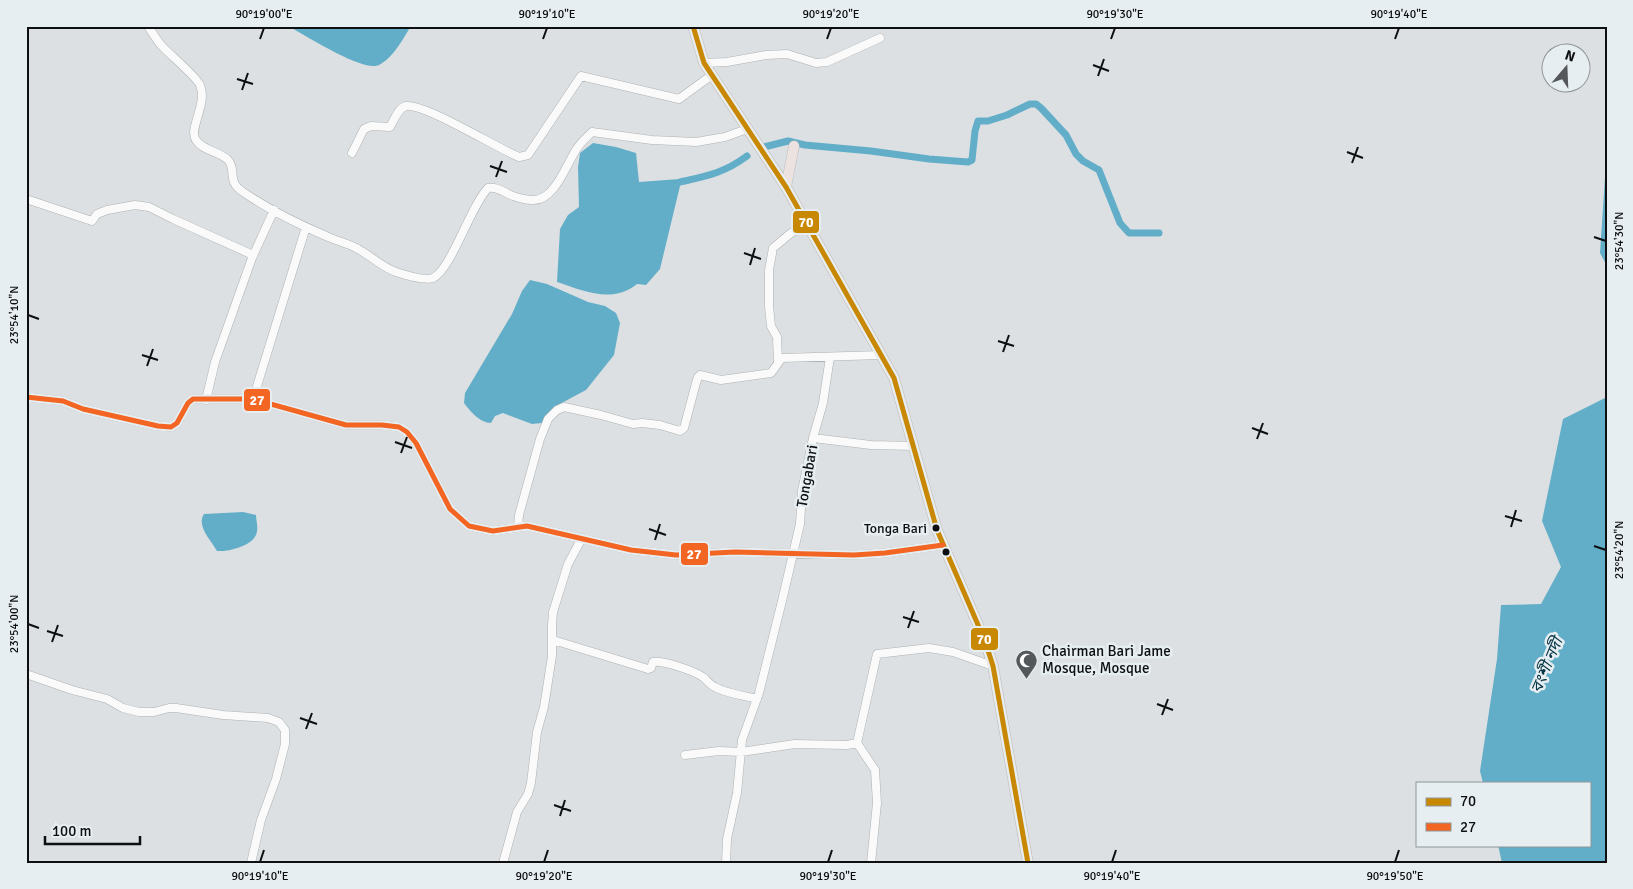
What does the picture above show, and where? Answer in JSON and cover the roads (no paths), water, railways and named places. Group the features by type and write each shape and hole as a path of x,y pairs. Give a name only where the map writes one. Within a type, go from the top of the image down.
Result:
{"highway":[{"path":"693,26 704,63 786,187 894,378 937,530 985,641 993,666 1028,863"},
{"path":"786,187 794,146"}],"street":[{"path":"148,26 160,44 200,84 202,102 200,114 193,130 194,138 200,144 229,161 232,166 231,177 235,186 242,192 306,227 357,248 397,273 430,279 436,276 444,267 476,205 488,188 498,189 514,197 534,200 544,199 549,195 577,149 592,132 652,140 696,142 725,137 747,128"},
{"path":"704,63 787,54 816,63 827,62 880,38"},
{"path":"352,153 364,129 371,126 390,126 404,106 414,106 430,112 519,157 528,155 581,76 679,100 712,75"},
{"path":"26,199 92,221 97,214 107,210 135,205 149,207 253,256"},
{"path":"206,400 215,362 253,256 274,210"},
{"path":"778,363 777,337 772,326 770,306 769,270 773,248 791,233 808,225"},
{"path":"253,399 306,227"},
{"path":"518,526 519,515 540,440 548,418 557,410 564,407 633,424 660,425 680,431 684,428 698,376 721,380 771,373 782,358 881,355"},
{"path":"813,438 823,403 830,356"},
{"path":"26,397 63,400 83,409 158,426 171,426 177,423 188,403 193,399 253,399 346,425 399,427 407,432 416,443 450,509 469,526 493,531 527,526 631,550 676,555 736,552 854,555 943,545"},
{"name":"Tongabari","path":"726,863 727,839 737,793 742,740 757,699 782,602 800,524 802,491 813,438 878,445 913,446"},
{"path":"503,863 517,812 528,794 531,783 536,732 544,708 549,678 553,640 552,624 562,582 568,564 582,538"},
{"path":"553,640 648,669 656,661 671,665 703,677 714,687 757,699"},
{"path":"871,863 877,803 874,770 857,743 878,654 929,648 953,652 993,666"},
{"path":"26,674 139,712 154,712 176,708 223,716 268,718 279,722 285,730 285,744 276,779 261,820 251,863"},
{"path":"685,755 719,751 741,752 795,744 847,745 857,743"}],"water":[{"path":"288,26 411,26 389,58 379,65 371,66 348,59"},
{"path":"593,143 636,153 639,182 680,179 680,186 660,269 646,285 637,284 627,290 608,295 588,292 557,282 560,229 568,215 579,207 578,167 580,153"},
{"path":"1607,147 1607,266 1600,253"},
{"path":"530,280 547,284 588,302 605,306 616,313 620,323 614,355 586,390 556,406 542,423 532,424 503,413 495,416 491,423 483,421 469,410 464,403 465,393"},
{"name":"বংশী নদী","path":"1607,397 1607,863 1502,863 1498,846 1590,846 1590,782 1483,782 1480,771 1497,659 1501,605 1541,604 1561,567 1542,521 1563,419"},
{"path":"243,512 256,515 257,529 255,536 241,547 217,551 203,528 202,519 204,514"}],"waterway":[{"path":"764,147 788,141 805,145 968,162 972,160 978,121 988,121 1007,115 1030,104 1036,104 1066,135 1076,154 1083,161 1099,170 1120,223 1129,233 1159,233"},
{"path":"680,182 723,170 747,156"}],"place":[{"name":"Tonga Bari","path":"936,528"},
{"name":"Chairman Bari Jame Mosque, Mosque","path":"1026,679"}]}
